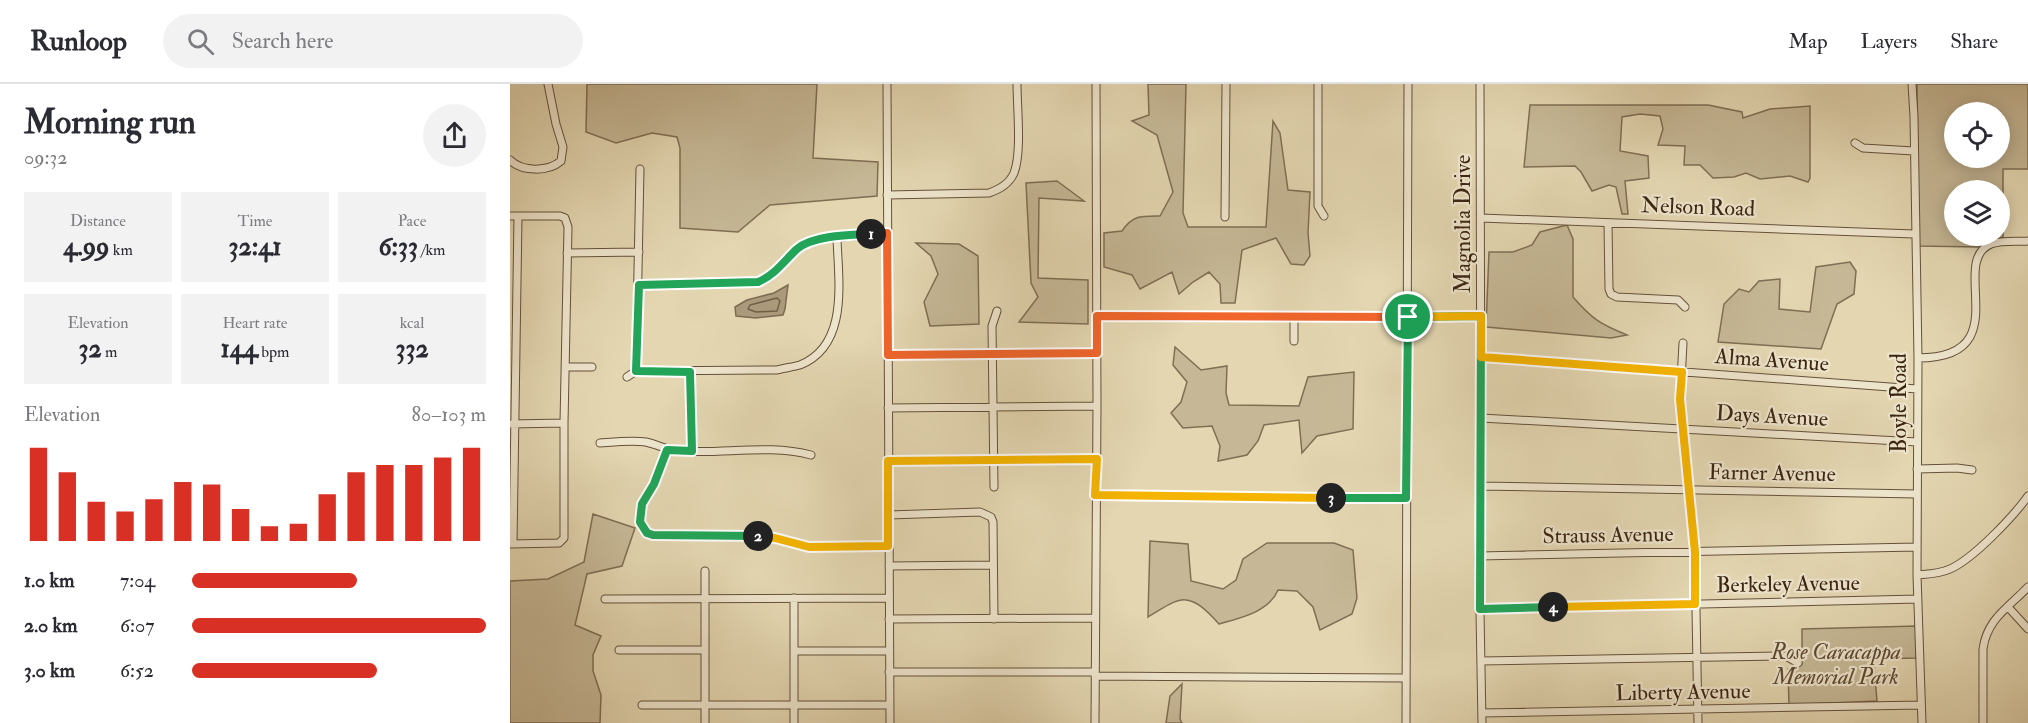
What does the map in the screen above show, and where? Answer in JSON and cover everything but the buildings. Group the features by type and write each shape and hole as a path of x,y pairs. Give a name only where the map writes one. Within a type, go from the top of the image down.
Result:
{"street":[{"path":"510,160 518,167 527,169 550,167 561,161 563,147 556,124 549,84"},
{"path":"887,84 890,723"},
{"path":"887,195 989,193 1008,183 1014,174 1017,161 1017,84"},
{"path":"1095,723 1096,84"},
{"path":"1225,217 1226,84"},
{"path":"1318,84 1318,206 1324,216"},
{"path":"1406,723 1408,84"},
{"name":"Magnolia Drive","path":"1480,84 1482,418 1479,556 1482,723"},
{"name":"Boyle Road","path":"1911,84 1918,358 1917,574 1922,723"},
{"path":"1856,143 1863,148 1914,151"},
{"path":"636,371 640,168"},
{"path":"510,216 554,215 565,218 568,227 564,538 559,543 511,544 518,216"},
{"name":"Nelson Road","path":"1481,218 1914,234"},
{"path":"1608,223 1611,294 1617,297 1678,300 1685,307"},
{"path":"639,285 758,282 768,278 799,247 819,239 887,233"},
{"path":"627,377 636,371 777,370 800,364 813,357 825,345 839,310 837,237"},
{"path":"1918,358 1946,356 1956,351 1970,337 1976,316 1975,268 1979,254 1984,248 2002,242 2028,241"},
{"path":"567,253 639,252"},
{"path":"994,487 992,326 997,311"},
{"path":"1097,316 1481,316"},
{"path":"1294,316 1294,341"},
{"path":"1683,343 1680,399 1695,552 1698,723"},
{"path":"888,355 1097,353"},
{"name":"Alma Avenue","path":"1481,357 1917,389"},
{"path":"565,367 592,367"},
{"path":"690,372 692,451"},
{"path":"888,408 1097,406"},
{"name":"Days Avenue","path":"1482,418 1917,442"},
{"path":"512,424 564,423"},
{"path":"600,443 645,442 667,450 761,450 800,452 811,455"},
{"path":"667,450 654,484 642,504 640,522 647,533 662,536 766,537 809,547 888,546"},
{"path":"888,461 1097,459"},
{"path":"1917,469 1972,470"},
{"name":"Farner Avenue","path":"1481,486 1917,494"},
{"path":"1095,495 1406,498"},
{"path":"1917,574 1936,573 1958,565 2010,518 2028,496"},
{"path":"888,515 980,512 991,516 993,522 994,619"},
{"name":"Strauss Avenue","path":"1479,556 1917,547"},
{"path":"889,566 993,565"},
{"path":"705,571 705,723"},
{"path":"1983,723 1984,638 1988,627 2028,587"},
{"path":"794,598 794,723"},
{"path":"605,599 889,598"},
{"name":"Berkeley Avenue","path":"1480,609 1918,599"},
{"path":"2008,607 2028,629"},
{"path":"889,620 1095,618"},
{"path":"619,650 704,650"},
{"path":"794,651 889,651"},
{"path":"1481,661 1786,656 1798,663"},
{"path":"890,672 1405,678"},
{"path":"642,705 705,706 794,703 889,705"},
{"name":"Liberty Avenue","path":"1482,713 1921,705"}],"green space":[{"path":"587,84 817,84 813,158 878,162 877,196 770,205 738,232 680,228 680,148 677,137 652,133 616,143 586,132"},
{"path":"1148,84 1186,84 1183,213 1188,227 1266,227 1273,121 1280,133 1288,190 1310,192 1308,233 1310,256 1304,265 1291,264 1276,238 1242,250 1235,303 1221,303 1220,284 1209,272 1179,294 1172,272 1140,289 1132,275 1104,267 1104,233 1122,231 1134,219 1160,216 1173,192 1157,135 1132,121 1149,115"},
{"path":"1917,84 2028,84 2028,169 2003,169 2003,180 1944,180 1944,246 1983,246 1981,247 1918,246"},
{"path":"1530,105 1708,105 1742,112 1743,118 1770,109 1810,106 1810,178 1808,182 1790,176 1760,179 1746,173 1734,177 1713,178 1700,165 1684,165 1685,146 1658,145 1663,129 1660,116 1640,114 1622,117 1620,151 1648,156 1649,178 1625,181 1628,214 1622,214 1616,187 1609,185 1592,191 1575,166 1524,167"},
{"path":"1057,181 1084,201 1039,198 1038,278 1088,280 1088,324 1019,322 1038,297 1031,283 1026,183"},
{"path":"1567,225 1573,239 1573,297 1597,320 1627,335 1611,338 1486,327 1489,252 1513,252 1532,245 1540,232"},
{"path":"916,243 959,244 978,256 979,324 930,326 924,302 938,274 931,256"},
{"path":"1850,262 1856,271 1854,294 1837,304 1821,349 1718,342 1724,304 1739,289 1749,292 1759,281 1780,279 1779,309 1810,312 1816,267"},
{"path":"1175,347 1201,370 1227,366 1226,393 1229,405 1299,406 1308,377 1354,372 1353,429 1317,436 1302,453 1299,420 1264,425 1258,441 1247,455 1218,461 1220,446 1212,426 1183,428 1171,413 1181,402 1187,382 1173,365"},
{"path":"593,514 635,528 622,566 587,574 575,625 601,636 593,655 593,671 601,695 600,723 510,723 510,581 548,579 584,562"},
{"path":"1150,541 1188,544 1191,581 1223,589 1236,580 1243,559 1267,543 1334,543 1353,550 1357,598 1352,614 1320,630 1313,607 1297,591 1278,590 1274,598 1261,609 1219,624 1193,601 1185,600 1170,604 1148,617"},
{"name":"Rose Caracappa Memorial Park","path":"1917,626 1916,658 1872,659 1877,701 1789,705 1788,669 1802,664 1802,629"},
{"path":"1182,684 1180,719 1182,723 1166,723 1170,696"}],"water":[{"path":"788,285 783,315 756,318 736,316 735,307 747,300 774,293"}],"route":[{"path":"1408,317 1097,316 1097,353 888,355 887,233 819,239 799,247 768,278 758,282 639,285 636,371 690,372 692,451 667,450 654,484 642,504 640,522 647,533 662,536 766,537 809,547 888,546 888,461 1097,459 1095,495 1406,498 1408,317 1481,316 1480,609 1695,604 1695,552 1680,399 1682,372 1481,357 1481,316 1408,317"}]}
